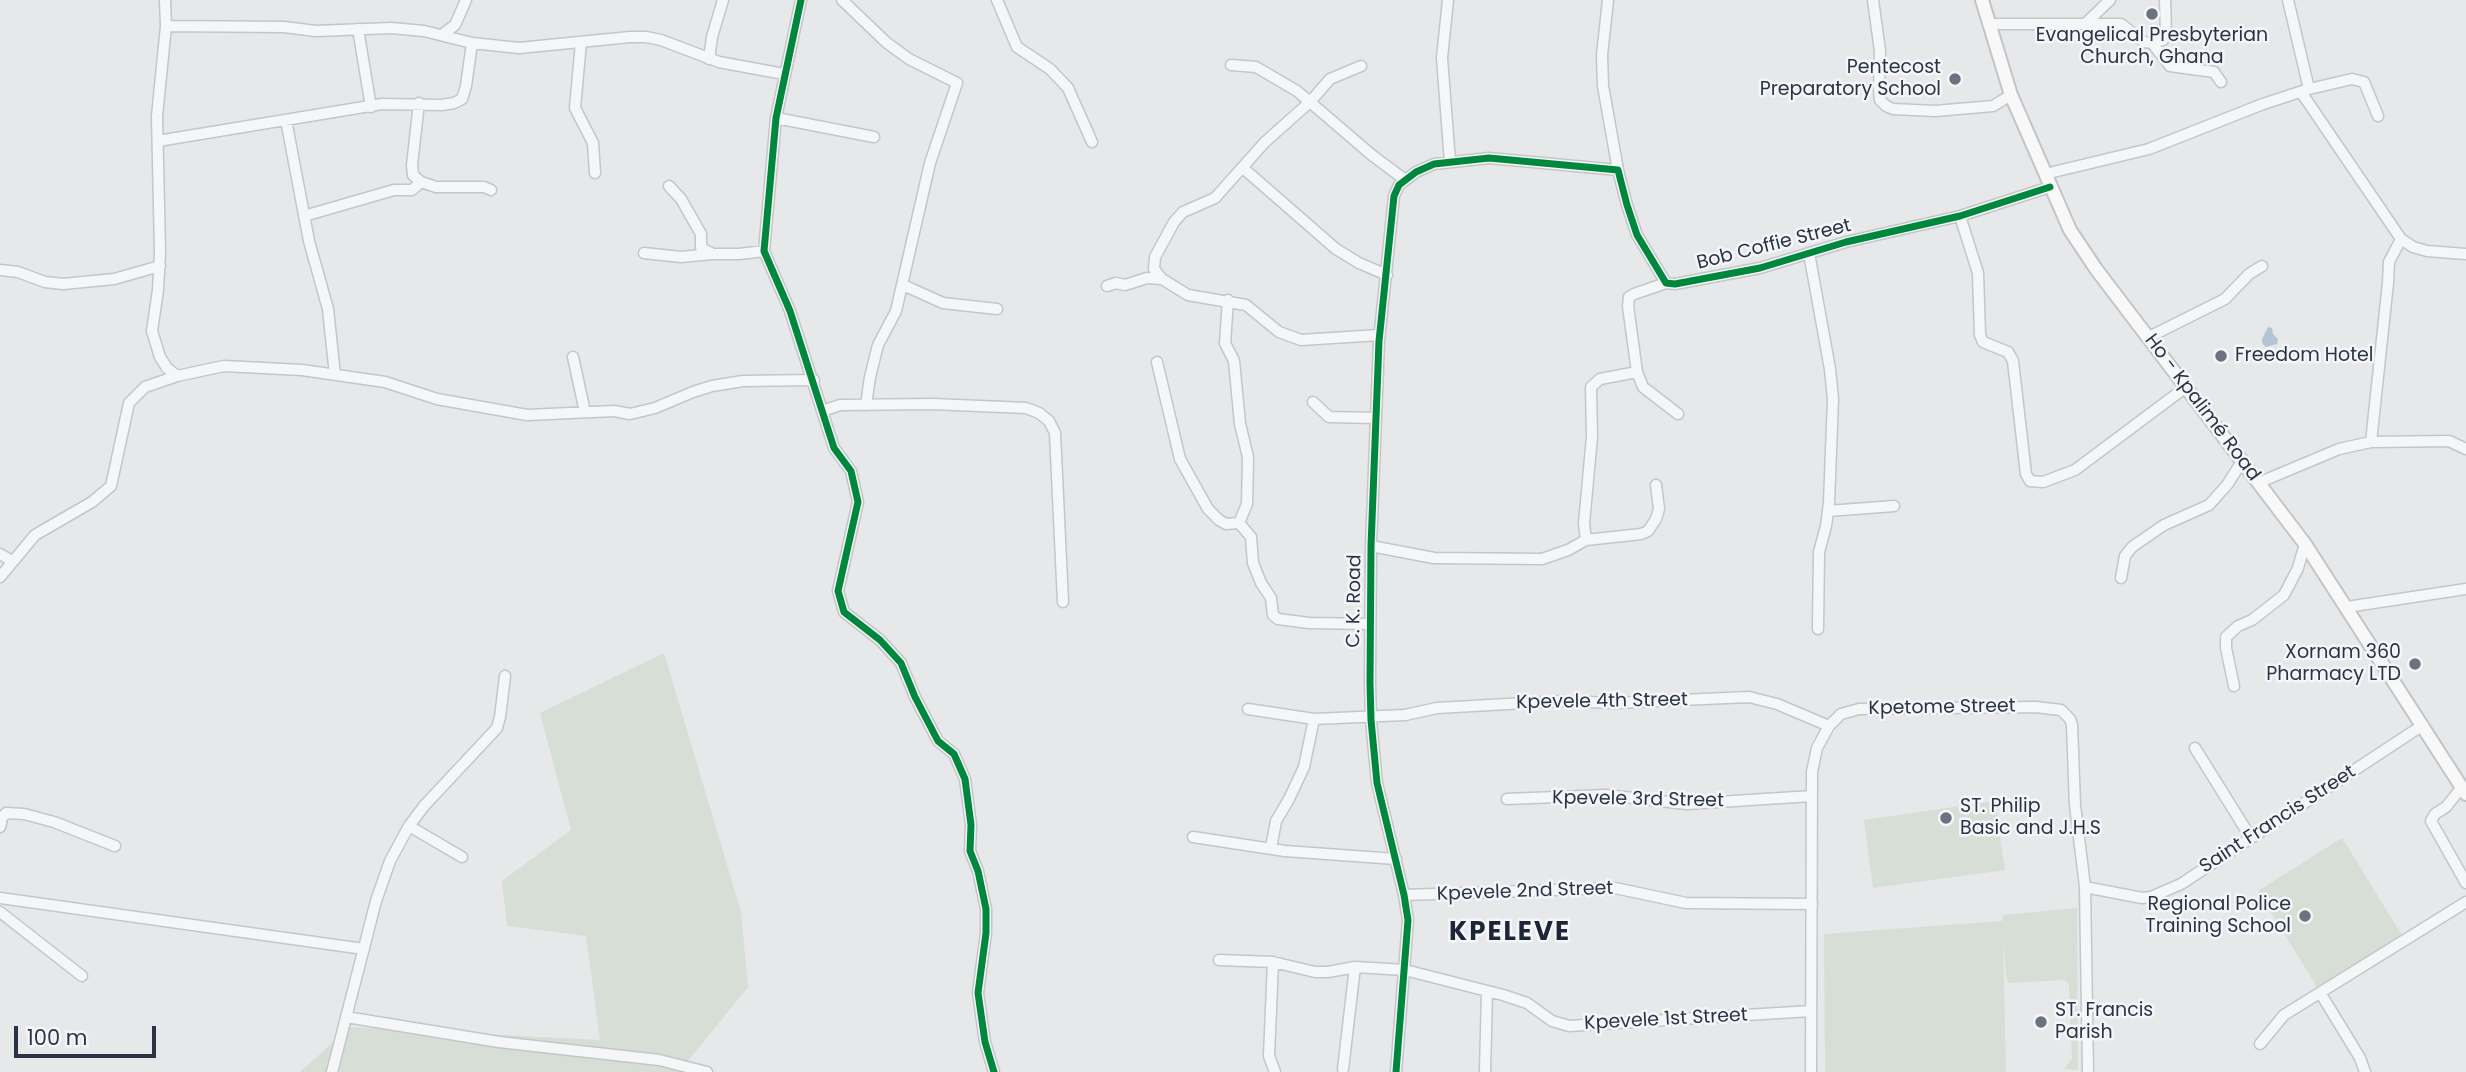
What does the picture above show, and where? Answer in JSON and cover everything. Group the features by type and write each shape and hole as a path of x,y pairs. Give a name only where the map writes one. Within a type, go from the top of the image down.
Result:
{"main road":[{"name":"Ho - Kpalimé Road","path":"1982,0 2011,95 2070,230 2096,269 2241,463 2305,544 2464,791"}],"street":[{"path":"165,0 166,26 157,116 160,266 152,336 160,358 177,376"},
{"path":"443,34 455,25 466,0"},
{"path":"709,59 712,37 723,0"},
{"path":"801,0 776,118 764,251 790,311 834,448 851,471 858,502 838,591 844,612 880,640 901,663 934,734 938,741 954,754 965,779 971,825 970,851 978,871 986,909 986,933 978,993 985,1042 994,1072"},
{"path":"842,0 898,51 957,83 930,163 896,310 881,336 866,405"},
{"path":"997,0 1017,47 1051,69 1068,88 1092,142"},
{"path":"1448,0 1442,58 1450,162"},
{"path":"1608,0 1602,55 1602,86 1618,170 1637,235 1666,283"},
{"path":"1873,0 1880,51 1879,90 1881,100 1886,106 1893,109 1935,111 1993,106 2011,95"},
{"path":"2085,24 2110,0"},
{"path":"1989,24 2121,24 2144,41 2152,43 2163,40 2166,34 2165,0"},
{"path":"2288,0 2305,90 2401,239 2413,247 2427,251 2466,254"},
{"path":"166,26 284,27 316,31 391,28 443,34 472,43 519,48 646,37 661,40 709,59 784,74"},
{"path":"358,29 371,107"},
{"path":"581,42 575,108 593,143 595,173"},
{"path":"158,141 382,104 442,105 462,99 472,43"},
{"path":"2152,43 2170,66 2214,72 2221,82"},
{"path":"1231,65 1256,67 1297,90 1373,156 1404,179 1425,167 1489,158 1618,170"},
{"path":"1361,66 1334,76 1310,102 1265,142 1215,198 1183,212 1174,222 1155,257 1154,269 1162,279 1188,295 1246,305 1279,332 1301,340 1379,335"},
{"path":"2045,174 2149,149 2263,104 2305,90 2352,79 2360,79 2366,85 2378,116"},
{"path":"419,103 413,175 421,182 436,187 484,187 491,191"},
{"path":"776,118 874,137"},
{"path":"285,120 304,216 328,309 335,375"},
{"path":"1243,168 1336,249 1387,275"},
{"name":"C. K. Road","path":"1396,1072 1408,920 1405,895 1377,783 1370,715 1370,624 1379,335 1394,196 1404,179"},
{"path":"304,216 394,190 412,190 421,182"},
{"path":"669,186 681,199 701,234 701,248 713,254"},
{"name":"Bob Coffie Street","path":"1637,372 1628,300 1634,293 1666,283 1675,284 1760,268 1809,253 1960,216 2050,187"},
{"path":"1960,216 1978,273 1980,335 1983,342 2003,348 2013,361 2026,474 2030,481 2043,482 2075,470 2186,387"},
{"path":"2371,442 2389,262 2401,239"},
{"path":"644,253 681,257 764,251"},
{"path":"1809,253 1833,399 1828,511 1819,552 1818,628"},
{"path":"0,270 63,284 114,279 160,266"},
{"path":"2149,337 2225,299 2249,274 2262,266"},
{"path":"1107,286 1116,283 1125,285 1147,278 1162,279"},
{"path":"902,285 943,303 997,309"},
{"path":"1228,300 1225,343 1234,360 1240,424 1248,457 1247,504 1239,523"},
{"path":"573,357 585,411"},
{"path":"1157,362 1180,459 1208,509 1226,524 1239,523"},
{"path":"0,577 35,535 92,502 111,486 129,403 145,387 177,376 224,366 302,370 385,382 437,399 527,415 585,411 630,414 719,385 743,381 814,380"},
{"path":"1586,540 1584,523 1592,437 1591,387 1600,379 1637,372 1645,390 1678,414"},
{"path":"1313,402 1329,417 1376,418"},
{"path":"822,411 840,405 933,404 1026,408 1039,413 1049,421 1055,433 1063,602"},
{"path":"2258,483 2339,449 2371,442 2449,441 2466,449"},
{"path":"2121,578 2125,556 2132,547 2164,525 2209,505 2228,485 2241,463"},
{"path":"1371,546 1434,558 1542,559 1586,540 1642,534 1648,531 1656,520 1659,509 1656,485"},
{"path":"1828,511 1894,506"},
{"path":"1239,523 1251,537 1253,564 1257,577 1271,598 1274,617 1309,623 1370,624"},
{"path":"2234,686 2226,637 2284,594 2298,568 2305,544"},
{"path":"0,554 12,561"},
{"path":"2347,607 2466,589"},
{"path":"332,1072 384,876 408,826 496,728 505,676"},
{"name":"Kpevele 4th Street","path":"1248,709 1314,719 1405,715 1437,708 1560,701 1614,703 1749,697 1777,704 1829,726"},
{"name":"Kpetome Street","path":"1829,726 1841,714 1859,709 2036,707 2061,710 2072,725 2075,805 2085,887"},
{"path":"1271,849 1276,821 1304,767 1314,719"},
{"name":"Saint Francis Street","path":"2085,887 2142,898 2181,884 2423,725"},
{"path":"1811,1072 1812,772 1817,748 1829,726"},
{"path":"2195,748 2251,838"},
{"path":"2464,791 2435,814 2431,821 2466,883"},
{"name":"Kpevele 3rd Street","path":"1507,799 1606,795 1687,804 1812,796"},
{"path":"0,827 6,813 24,814 54,822 115,846"},
{"path":"408,826 462,857"},
{"path":"1192,837 1271,849 1396,859"},
{"path":"2085,887 2088,1072"},
{"name":"Kpevele 2nd Street","path":"1405,895 1615,888 1686,903 1812,904"},
{"path":"0,898 364,949"},
{"path":"2260,1044 2284,1016 2466,902"},
{"path":"0,912 82,976"},
{"name":"Kpevele 1st Street","path":"1219,960 1273,962 1314,972 1356,967 1405,971 1527,1003 1552,1021 1569,1026 1811,1012"},
{"path":"1273,962 1269,1056 1275,1072"},
{"path":"1343,1069 1356,967"},
{"path":"1485,1072 1487,991"},
{"path":"2321,994 2360,1058 2365,1072"},
{"path":"346,1017 499,1042 659,1060 708,1072"}],"shaded area":[{"path":"664,653 741,912 748,987 679,1072 300,1072 350,1027 600,1040 586,936 507,926 502,881 571,830 540,713"},
{"path":"1995,801 2005,870 1873,888 1864,820"},
{"path":"2342,838 2402,935 2317,987 2258,891"},
{"path":"2077,908 2078,1070 2064,1069 2072,1059 2069,984 2064,980 2009,983 2006,977 2003,936 2006,1072 1825,1072 1824,934 2002,921 2003,915"}],"water":[{"path":"2268,327 2272,328 2278,339 2277,344 2266,347 2262,339"}],"cycle path":[{"path":"801,0 776,118 764,251 790,311 834,448 851,471 858,502 838,591 844,612 880,640 901,663 938,741 954,754 965,779 971,825 970,851 978,871 986,909 986,933 978,993 985,1042 994,1072"},
{"path":"1396,1072 1408,920 1377,783 1370,683 1371,546 1379,341 1394,196 1399,185 1416,172 1434,164 1489,158 1618,170 1637,235 1666,283 1675,284 1760,268 1846,242 1960,216 2050,187"}],"place":[{"name":"Evangelical Presbyterian Church, Ghana","path":"2152,14"},
{"name":"Pentecost Preparatory School","path":"1955,79"},
{"name":"Freedom Hotel","path":"2221,356"},
{"name":"Xornam 360 Pharmacy LTD","path":"2415,664"},
{"name":"ST. Philip Basic and J.H.S","path":"1946,818"},
{"name":"Regional Police Training School","path":"2305,916"},
{"name":"ST. Francis Parish","path":"2041,1022"}],"district":[{"name":"KPELEVE","path":"1510,933"}]}
